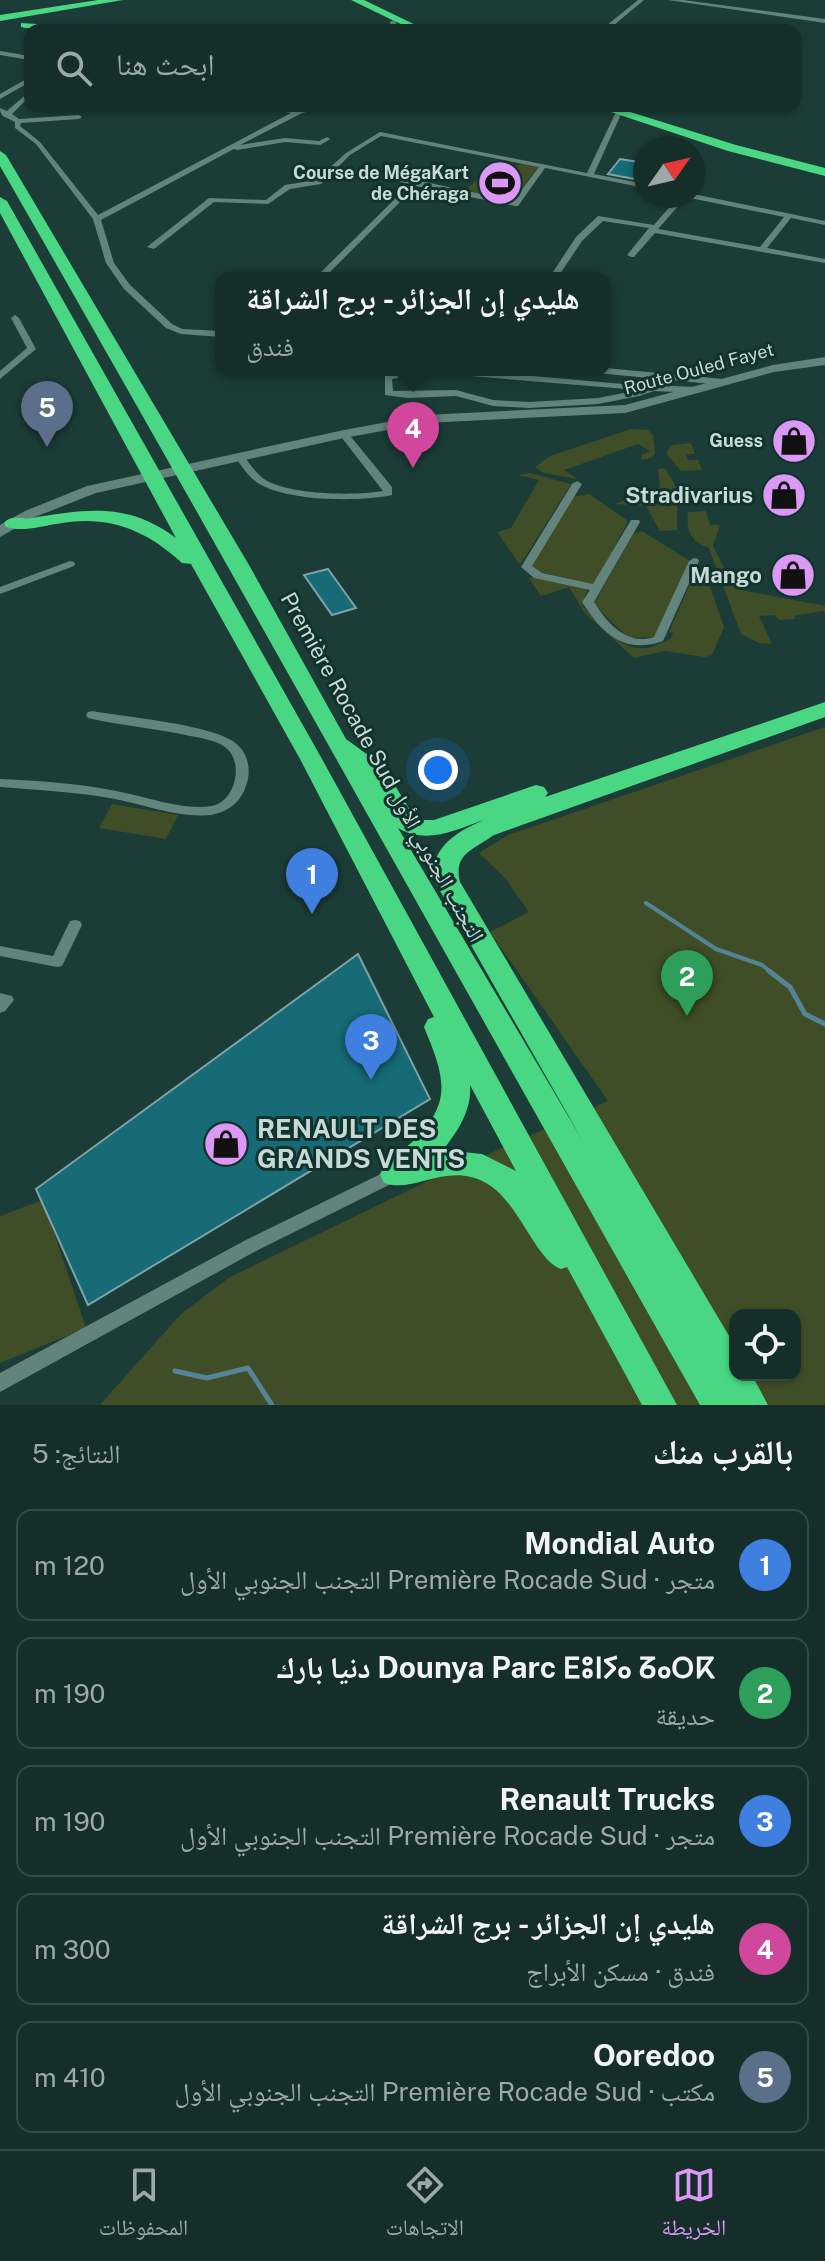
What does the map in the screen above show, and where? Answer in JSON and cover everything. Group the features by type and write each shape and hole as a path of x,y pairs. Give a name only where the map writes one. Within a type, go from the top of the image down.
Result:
{"highway":[{"path":"34,1 83,0"},
{"path":"2,17 101,0"},
{"path":"2,17 118,0"},
{"path":"345,0 407,24"},
{"path":"358,3 387,24"},
{"path":"2,17 39,24"},
{"path":"624,112 754,155 825,171"},
{"name":"Première Rocade Sud التجنب الجنوبي الأول","path":"0,155 239,565 336,742 719,1405"},
{"path":"0,201 209,580 251,649 660,1405"},
{"path":"6,527 92,515 136,521 162,534 209,580"},
{"path":"751,1405 448,882 444,867 448,855 456,847 485,829 643,764 825,696"},
{"path":"336,742 375,771 404,821 424,830 825,709"},
{"path":"338,810 449,1052 458,1084 450,1120 441,1133 430,1147 395,1174"},
{"path":"395,1174 422,1165 445,1162 475,1165 503,1175 534,1211 648,1405"}],"main road":[{"name":"Route Ouled Fayet","path":"6,527 68,498 119,482 344,434 425,419 619,410 654,404 781,364 825,361"}],"street":[{"path":"611,24 641,0"},
{"path":"671,0 825,21"},
{"path":"0,54 24,57"},
{"path":"0,98 24,83"},
{"path":"0,98 23,100"},
{"path":"23,100 3,113 18,121 79,117"},
{"path":"97,219 296,112"},
{"path":"232,148 308,112"},
{"path":"590,174 614,112"},
{"path":"18,121 17,127 38,143 97,219 110,263 151,312 181,331 215,334"},
{"path":"151,247 212,200 264,203 288,187 318,182 348,154 375,135 387,134 633,183"},
{"path":"232,148 285,140 320,143 327,139"},
{"path":"346,169 515,204 543,166"},
{"path":"325,272 416,182"},
{"path":"705,198 825,223"},
{"path":"631,255 672,208"},
{"path":"764,247 789,216"},
{"path":"557,272 579,239 601,218 825,258"},
{"path":"0,376 32,349 15,318"},
{"path":"611,371 723,382"},
{"path":"393,376 388,377 388,393 408,397 457,393 502,403 568,403 635,396 654,388"},
{"path":"507,376 701,390"},
{"path":"240,457 262,482 277,488 368,496 388,493 344,434"},
{"path":"577,484 526,567 538,576 596,588"},
{"path":"635,522 589,599 590,606 627,642 637,646 650,644 663,635 694,561"},
{"path":"0,591 70,564"},
{"path":"0,783 101,792 202,810 220,808 233,799 244,765 242,757 230,744 210,737 92,715"},
{"path":"0,951 57,962 75,925"},
{"path":"0,999 7,1000 0,1007"},
{"path":"0,1383 250,1246 395,1174"}],"green space":[{"name":"Course de MégaKart de Chéraga","path":"522,163 539,166 512,201 464,191 484,174 505,173"},
{"path":"631,429 648,430 653,435 655,453 651,458 642,460 641,455 650,451 638,444 564,470 577,479 544,473 535,467 550,456"},
{"path":"691,443 695,454 686,454 688,460 698,460 702,470 681,471 666,453 672,445"},
{"path":"665,468 677,489 677,530 660,531 646,506 615,504 660,487 658,469"},
{"path":"530,473 571,484 520,565 497,532 511,528 539,480 518,475"},
{"path":"589,494 628,521 595,585 535,571 531,564 574,497"},
{"path":"706,511 710,525 720,525 713,546 733,585 741,590 825,606 825,614 823,611 779,620 775,615 759,616 772,644 759,643 741,634 709,548 693,539 689,530 688,512"},
{"path":"642,531 690,561 655,637 628,638 594,604 634,533"},
{"path":"698,566 704,569 724,627 712,655 705,657 664,651 634,658 584,612 569,587 541,596 528,577 587,589 582,606 603,628 627,645 646,648 671,639 673,633 669,632"},
{"path":"825,727 825,1405 100,1405 181,1314 230,1277 428,1181 608,1101 490,932 529,912 505,878 479,853 508,835"},
{"path":"112,804 178,815 166,839 99,828"},
{"path":"43,1200 86,1328 0,1363 0,1216"}],"building":[{"path":"620,159 633,161 633,179 608,174"},
{"path":"328,569 356,608 332,615 304,575"},
{"name":"RENAULT DES GRANDS VENTS","path":"358,954 430,1099 88,1305 36,1189"}],"waterway":[{"path":"646,903 716,949 762,965 772,973"},
{"path":"769,971 790,987 805,1014 825,1024"},
{"path":"175,1371 207,1378 248,1368 272,1405"}],"place":[{"name":"Course de MégaKart de Chéraga","path":"500,183"},
{"name":"Guess","path":"794,441"},
{"name":"Ooredoo","path":"47,447"},
{"name":"هليدي إن الجزائر - برج الشراقة","path":"413,468"},
{"name":"Stradivarius","path":"784,495"},
{"name":"Mango","path":"793,575"},
{"name":"Mondial Auto","path":"312,914"},
{"name":"Dounya Parc ⴹⵓⵏⵢⴰ ⵒⴰⵔⴽ دنيا بارك","path":"687,1016"},
{"name":"Renault Trucks","path":"371,1080"},
{"name":"RENAULT DES GRANDS VENTS","path":"226,1144"}]}
